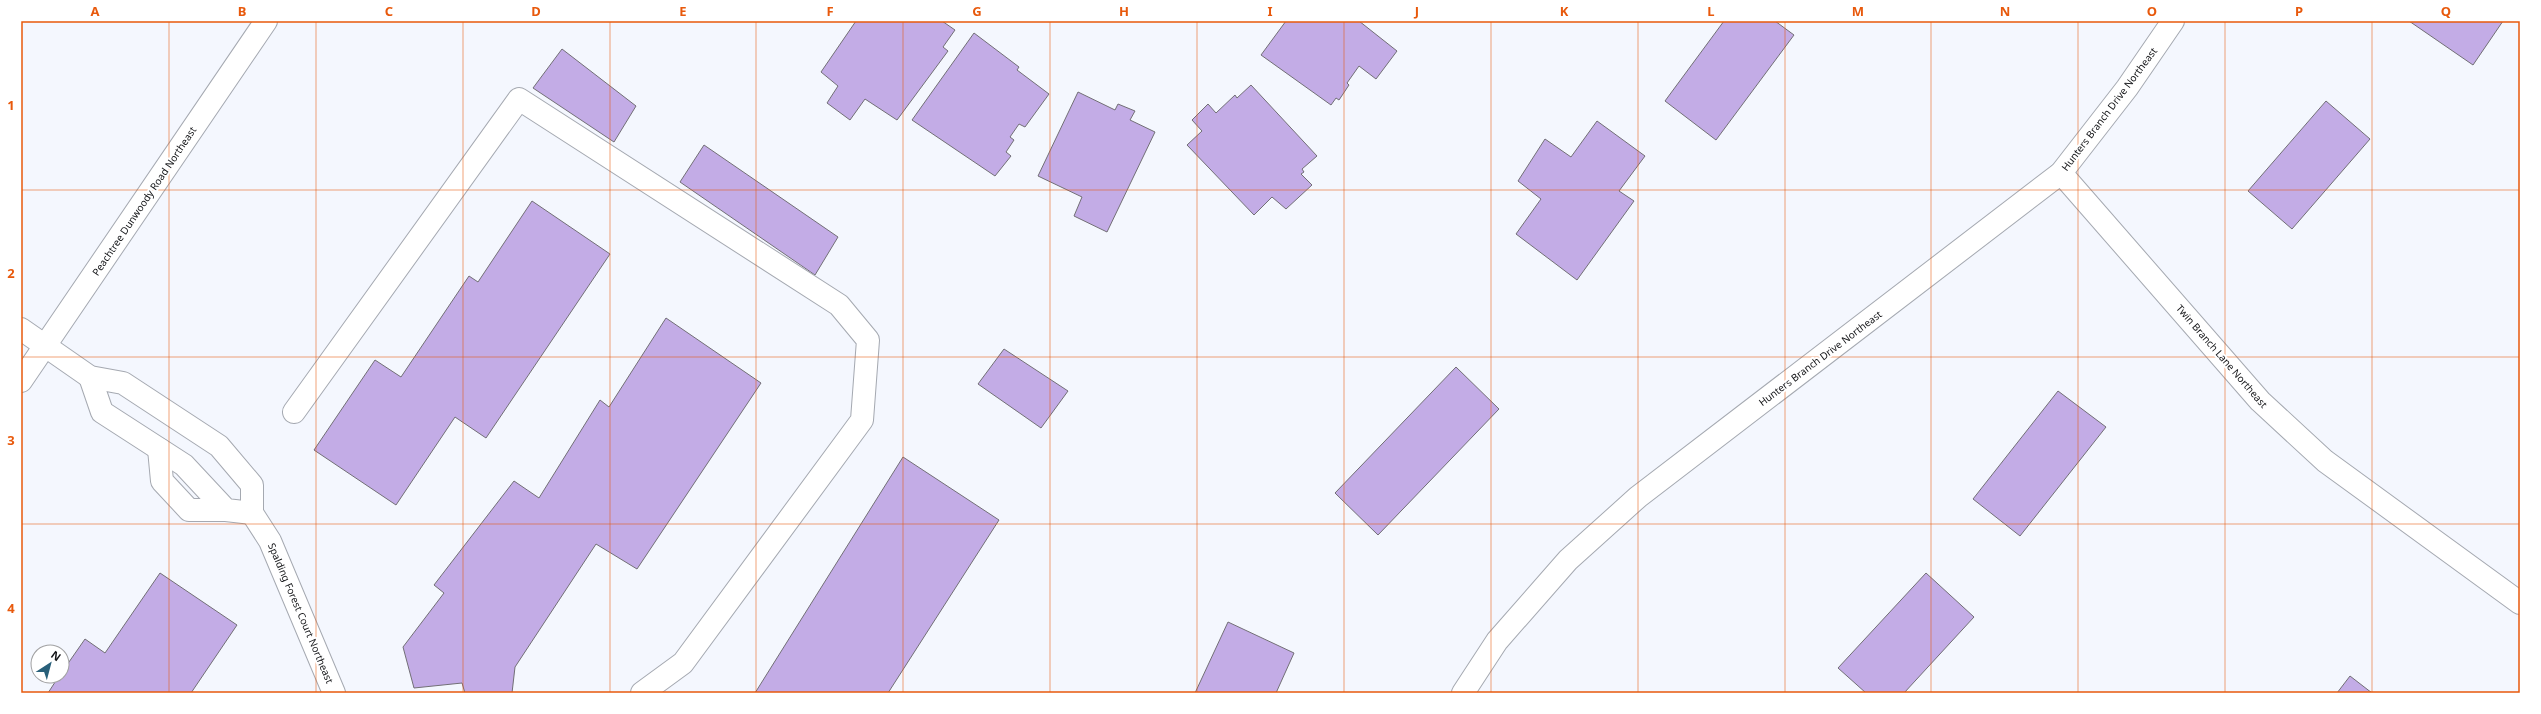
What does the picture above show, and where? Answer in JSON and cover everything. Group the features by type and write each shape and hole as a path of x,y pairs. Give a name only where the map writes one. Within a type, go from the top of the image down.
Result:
{"street":[{"name":"Peachtree Dunwoody Road Northeast","path":"21,381 266,21"},
{"name":"Hunters Branch Drive Northeast","path":"1463,693 1497,641 1563,566 1638,497 2061,173 2127,88 2173,21"},
{"path":"294,412 520,99 839,305 868,340 862,420 683,663 642,693"},
{"name":"Twin Branch Lane Northeast","path":"2061,173 2260,401 2325,461 2520,603"},
{"path":"21,329 90,378 123,383 219,446 252,485 252,513 226,510 184,466 102,412 90,378"},
{"name":"Spalding Forest Court Northeast","path":"252,513 270,540 334,693"}],"building":[{"path":"856,21 942,21 955,30 943,47 948,51 897,120 865,99 850,120 827,103 838,86 821,72"},
{"path":"1286,21 1359,21 1397,51 1376,79 1359,66 1347,83 1349,85 1339,100 1336,98 1331,105 1261,55"},
{"path":"1724,21 1775,21 1794,35 1716,140 1665,101"},
{"path":"2409,21 2503,21 2473,65"},
{"path":"974,33 1019,67 1017,70 1049,94 1025,127 1019,124 1010,137 1014,140 1006,152 1011,156 995,176 912,120"},
{"path":"562,49 636,106 614,142 533,88"},
{"path":"1251,85 1317,156 1302,169 1304,172 1301,174 1312,185 1286,209 1272,197 1254,215 1187,145 1202,131 1192,120 1208,104 1216,113 1235,95 1237,98"},
{"path":"1078,92 1115,110 1118,104 1135,111 1130,120 1155,132 1107,232 1074,216 1082,197 1038,176"},
{"path":"2326,101 2370,139 2292,229 2248,191"},
{"path":"1597,121 1645,156 1619,191 1634,201 1577,280 1516,234 1541,199 1518,181 1545,139 1571,157"},
{"path":"704,145 838,237 815,275 680,182"},
{"path":"532,201 610,254 486,438 455,417 396,505 314,450 375,360 401,377 469,276 478,282"},
{"path":"666,318 761,383 637,569 596,544 515,667 512,693 465,693 462,683 414,688 403,647 444,593 434,585 514,481 539,498 600,400 609,407"},
{"path":"1004,349 1068,391 1041,428 978,384"},
{"path":"1456,367 1499,409 1378,535 1335,493"},
{"path":"2058,391 2106,427 2020,536 1973,499"},
{"path":"903,457 999,520 888,693 755,693"},
{"path":"160,573 237,625 191,693 48,693 54,684 70,684 70,661 85,639 105,653"},
{"path":"1926,573 1974,617 1904,693 1866,693 1838,668"},
{"path":"1228,622 1294,653 1276,693 1195,693"},
{"path":"2350,676 2372,693 2337,693"}]}
